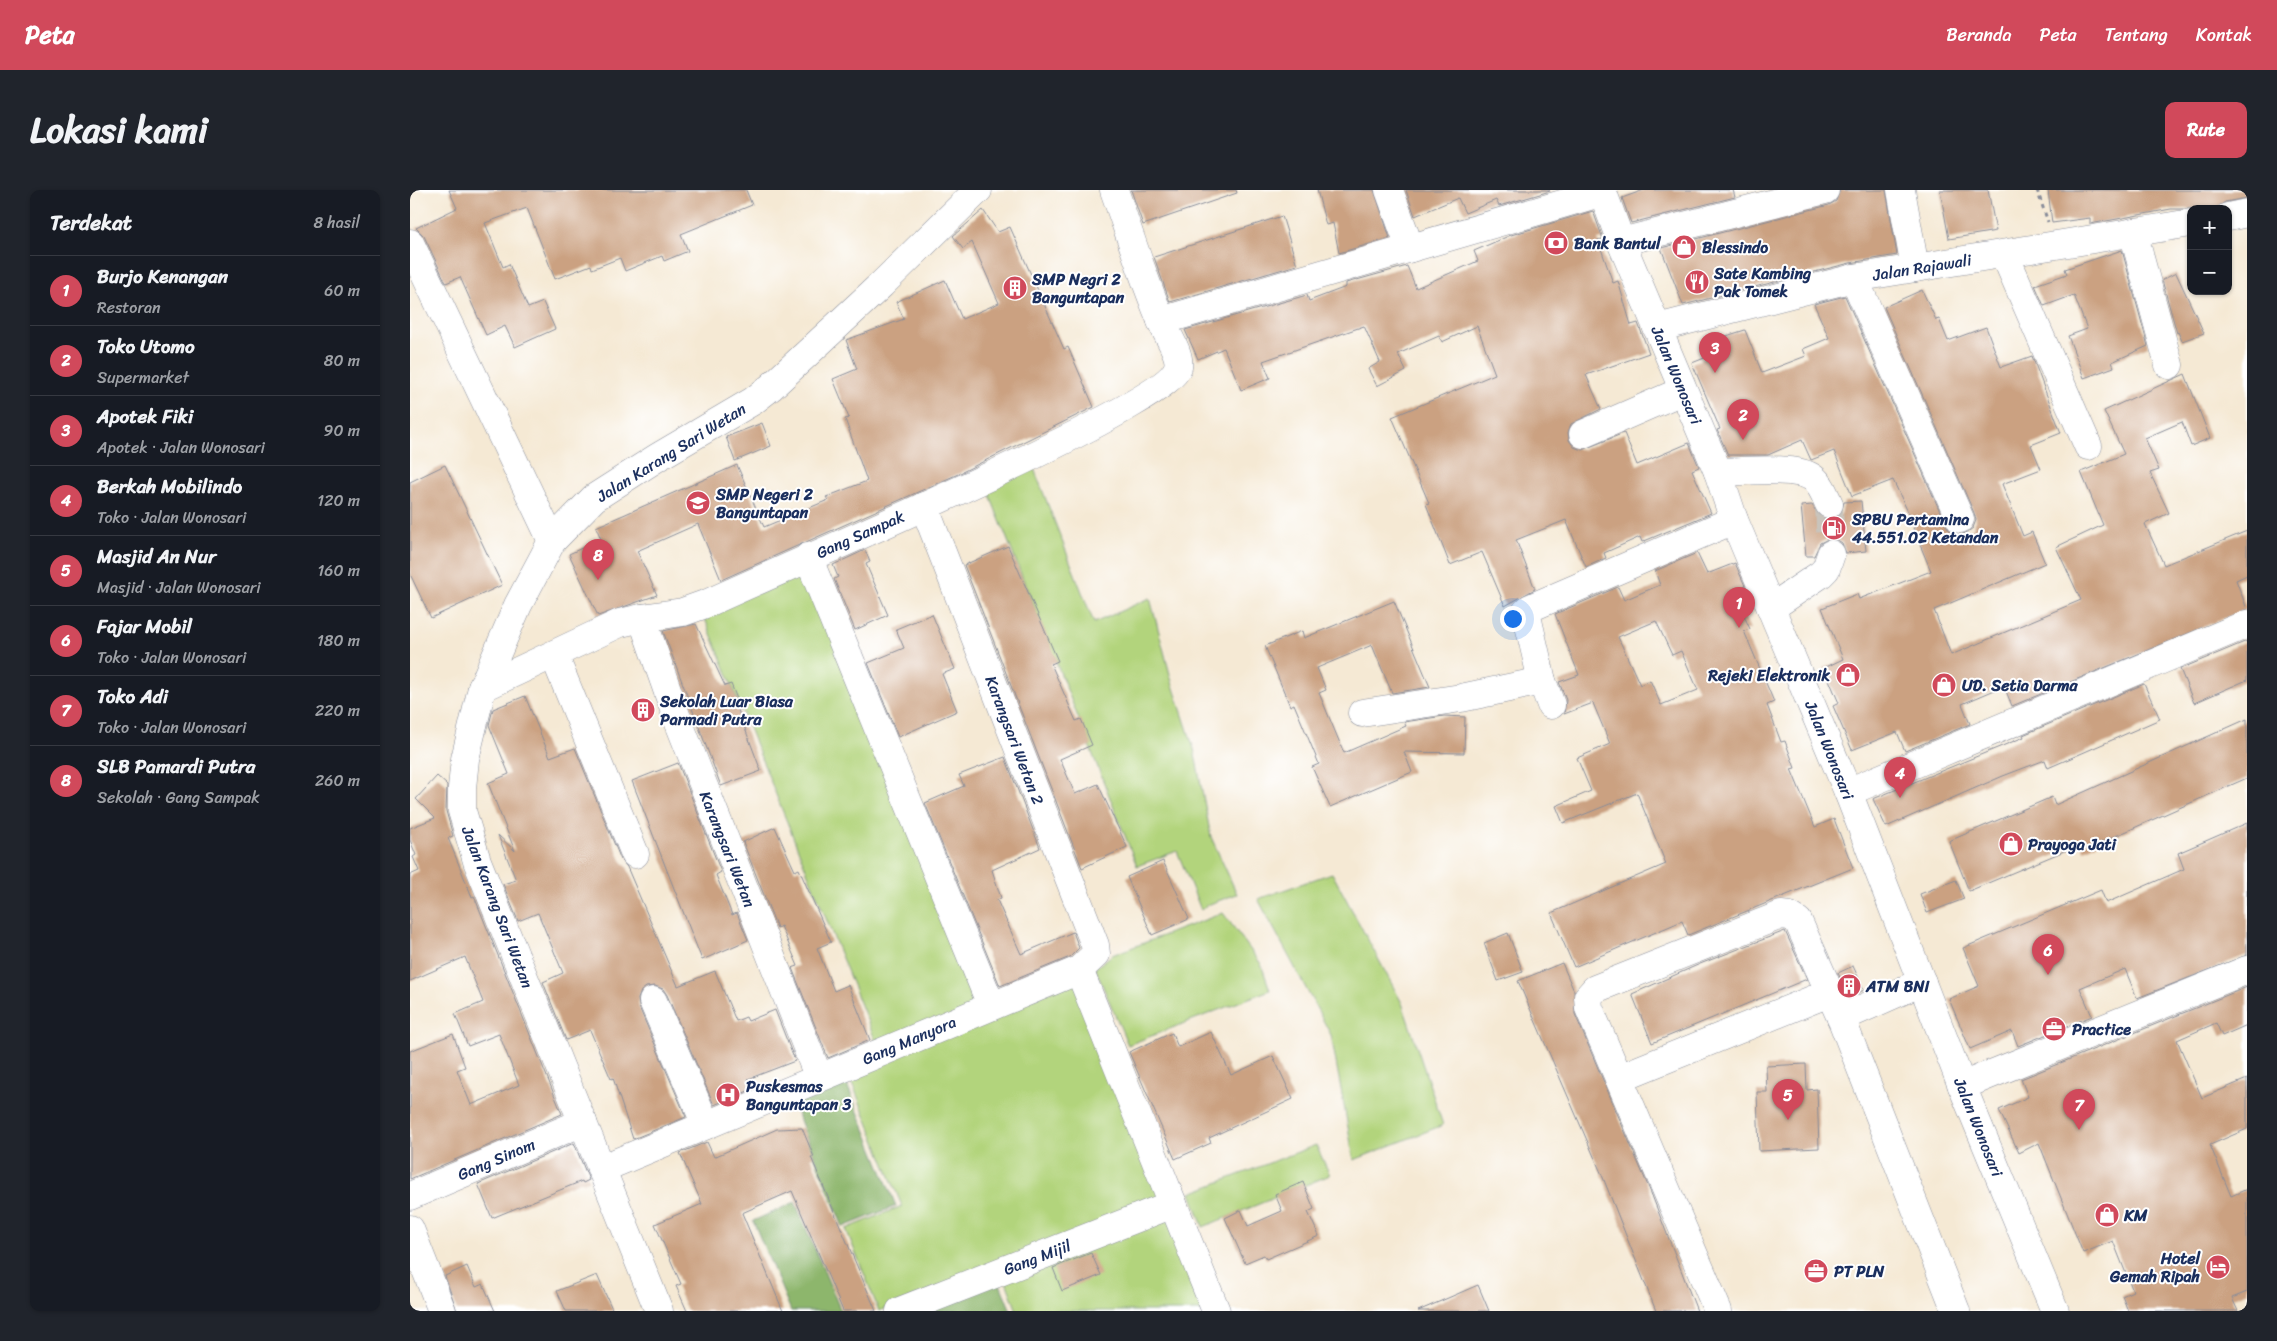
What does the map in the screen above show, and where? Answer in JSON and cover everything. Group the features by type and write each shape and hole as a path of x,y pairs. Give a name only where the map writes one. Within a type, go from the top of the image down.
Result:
{"street":[{"name":"Jalan Karang Sari Wetan","path":"659,1311 477,861 466,825 462,788 465,759 482,688 518,605 552,541 594,498 658,457 753,401 771,387 882,284 978,190"},
{"name":"Gang Sampak","path":"482,688 620,624 642,618 686,611 924,506 1115,415 1169,379 1178,368 1178,360 1161,321 1114,190"},
{"path":"1389,190 1410,248"},
{"path":"1621,242 1825,190"},
{"path":"1902,190 1915,268"},
{"path":"1161,321 1603,191"},
{"name":"Jalan Wonosari","path":"1603,191 1621,242 1682,391 1718,472 1734,520 1848,792 1962,1086 2055,1311"},
{"path":"2232,216 2247,213"},
{"name":"Jalan Rajawali","path":"1657,328 1854,278 2005,255 2187,224"},
{"path":"2134,232 2169,365"},
{"path":"410,243 552,541"},
{"path":"2005,255 2088,446"},
{"path":"1854,278 1960,519"},
{"path":"1583,434 1682,391"},
{"path":"1718,472 1800,471 1813,478 1820,486 1829,504"},
{"name":"Karangsari Wetan 2","path":"924,506 1096,949 1096,954 1079,970"},
{"path":"1362,713 1461,698 1546,693 1526,620 1526,612 1530,608 1734,520"},
{"path":"1771,608 1821,574 1826,569 1831,554"},
{"path":"808,557 991,1005"},
{"name":"Karangsari Wetan","path":"642,618 677,718 819,1078"},
{"path":"1848,792 2247,624"},
{"path":"554,655 634,854"},
{"path":"1718,1311 1589,1008 1588,996 1595,989 1781,915 1790,916 1798,921 1841,1018 1956,1311"},
{"path":"1079,970 1216,1311"},
{"name":"Gang Manyora","path":"601,1168 1079,970"},
{"path":"1962,1086 2247,970"},
{"path":"1841,1018 1922,982"},
{"path":"1619,1078 1829,992"},
{"path":"653,1001 706,1125"},
{"name":"Gang Sinom","path":"410,1196 583,1122"},
{"name":"Gang Mijil","path":"900,1311 1173,1204"},
{"path":"410,1229 442,1311"}],"path":[{"path":"2037,190 2057,246"}],"green space":[{"path":"1031,461 1094,623 1150,598 1172,682 1194,749 1211,837 1237,894 1207,905 1201,910 1177,851 1137,866 985,483"},
{"path":"812,570 987,1003 878,1047 703,614"},
{"path":"1332,873 1402,1003 1443,1125 1354,1160 1331,1035 1258,899"},
{"path":"1223,913 1261,964 1270,990 1128,1045 1095,968 1112,955"},
{"path":"1076,981 1163,1197 879,1311 846,1229 902,1206 848,1073"},
{"path":"842,1072 896,1206 843,1227 789,1093"},
{"path":"1316,1145 1330,1175 1203,1227 1191,1193"},
{"path":"795,1202 841,1311 791,1311 753,1221"},
{"path":"1171,1210 1211,1311 1017,1311 1004,1276"},
{"path":"998,1279 1011,1311 919,1311"}],"building":[{"path":"449,190 746,190 752,205 681,234 688,251 664,261 662,256 625,271 620,258 592,269 591,265 555,279 527,208 485,223 503,267 509,264 528,308 543,302 555,329 515,347 505,326 486,335 460,277 446,283 424,236 416,228 457,208"},
{"path":"1131,190 1236,190 1237,193 1143,225"},
{"path":"1317,190 1374,190 1390,238 1339,253 1333,223 1326,225"},
{"path":"1406,190 1550,191 1499,206 1496,200 1465,213 1458,198 1415,216"},
{"path":"1644,190 1733,190 1735,197 1631,223 1622,198"},
{"path":"1840,190 1886,190 1897,255 1850,263 1683,305 1661,248 1829,205 1836,201"},
{"path":"1940,190 1988,190 1996,231 1949,239"},
{"path":"2048,190 2247,190 2247,198 2225,202 2221,205 2187,205 2187,209 2171,209 2090,224 2090,218 2052,223"},
{"path":"983,210 998,232 1010,227 1064,349 1068,347 1094,407 956,475 721,580 698,524 637,551 657,595 598,616 569,554 601,539 596,527 737,465 764,527 828,500 826,497 867,481 845,419 849,418 833,379 857,369 846,340 904,319 896,302 945,280 962,319 999,303 972,242 963,249 953,236"},
{"path":"1593,211 1603,239 1598,240 1613,283 1618,281 1631,325 1638,323 1649,353 1586,375 1601,409 1571,424 1568,432 1569,440 1574,447 1582,450 1624,433 1637,465 1689,443 1699,467 1692,470 1711,513 1642,542 1640,537 1604,553 1606,558 1586,567 1566,520 1516,540 1535,589 1505,606 1482,552 1450,565 1426,504 1429,503 1392,417 1495,374 1477,326 1442,342 1439,336 1398,354 1406,371 1377,386 1368,369 1380,362 1364,326 1263,361 1270,378 1241,390 1224,348 1198,359 1185,330 1307,295 1309,301 1346,287 1346,283 1407,266 1416,288 1478,261 1474,251 1511,235"},
{"path":"1282,216 1297,265 1170,302 1154,257"},
{"path":"2122,250 2148,346 2112,362 2114,367 2084,378 2068,336 2087,329 2074,295 2044,306 2035,285 2067,274 2065,269"},
{"path":"2176,273 2204,333 2182,341 2177,333 2162,280"},
{"path":"1922,290 1936,320 1939,319 1948,341 1986,327 2001,367 2032,356 2061,433 2031,445 2041,469 2002,484 2023,536 2032,532 2045,563 1934,610 1951,655 2081,600 2056,547 2103,525 2081,472 2124,454 2104,411 2185,374 2210,438 2191,446 2182,422 2145,438 2159,470 2150,473 2169,513 2145,524 2164,565 2247,531 2247,575 2236,580 2247,609 2012,706 2004,686 1962,704 1970,724 1905,751 1897,732 1852,750 1833,706 1839,703 1824,668 1843,659 1822,608 1857,594 1859,599 1931,571 1913,528 1915,527 1893,480 1852,496 1834,451 1811,460 1802,440 1768,455 1728,455 1717,430 1720,429 1692,363 1727,349 1723,337 1745,330 1762,373 1806,356 1803,349 1829,338 1814,304 1845,296 1946,525 1951,532 1959,535 1966,533 1973,528 1976,520 1974,513 1884,307"},
{"path":"762,423 771,446 735,461 726,437"},
{"path":"445,465 502,585 431,618 410,574 410,482"},
{"name":"SPBU Pertamina 44.551.02 Ketandan","path":"1861,501 1866,551 1846,553 1842,543 1836,539 1828,539 1820,543 1814,556 1806,556 1801,506 1812,505 1819,516 1828,520 1841,514 1844,502"},
{"path":"1008,546 1058,661 1051,664 1076,721 1081,719 1092,745 1060,759 1075,794 1098,784 1127,847 1082,868 964,565"},
{"path":"865,550 870,562 866,564 888,615 855,630 834,579 838,577 833,565"},
{"path":"1697,553 1707,574 1735,563 1749,595 1737,600 1750,629 1744,631 1774,702 1767,705 1781,742 1785,741 1795,768 1791,769 1815,827 1834,819 1853,868 1688,935 1682,921 1574,967 1551,913 1666,864 1637,793 1563,823 1556,806 1591,791 1577,758 1610,744 1593,703 1564,714 1566,700 1559,682 1579,675 1555,614 1618,587 1624,600 1660,585 1655,571","holes":["1656,621 1672,655 1681,651 1698,690 1661,705 1650,680 1640,685 1618,637"]},
{"path":"1394,601 1430,687 1392,693 1372,645 1317,668 1326,690 1319,693 1344,753 1406,726 1404,722 1444,716 1465,717 1464,753 1404,752 1412,772 1330,807 1312,767 1319,764 1294,704 1290,706 1265,646 1302,631 1304,638"},
{"path":"932,614 955,669 942,674 957,711 898,737 868,663 904,648 896,629"},
{"path":"696,624 725,686 731,684 741,709 738,710 761,771 721,786 663,631"},
{"path":"2247,641 2247,680 2194,703 2180,669"},
{"path":"2144,684 2160,719 2048,768 2045,760 2003,776 1886,827 1873,799 2024,737 2023,735"},
{"path":"525,696 550,757 575,748 621,860 627,867 678,986 715,971 736,1021 746,1017 748,1021 775,1010 795,1061 748,1079 753,1089 714,1105 667,995 663,989 655,986 646,987 641,991 638,999 639,1007 686,1117 633,1139 613,1078 611,1079 590,1030 566,1040 543,982 563,973 538,913 518,921 503,884 516,880 498,835 515,851 488,783 509,774 489,725 493,709"},
{"path":"2247,719 2247,778 2084,850 2081,844 1969,891 1949,841 2052,797 2055,805"},
{"path":"1005,757 1040,848 992,870 1001,898 997,900 1021,954 1073,932 1079,948 1070,957 1000,986 925,803 964,786 959,775"},
{"path":"678,763 721,872 716,875 732,915 737,913 748,940 702,960 632,781"},
{"path":"437,776 447,785 446,811 453,836 448,838 472,897 474,896 562,1114 410,1179 410,1051 453,1034 465,1067 457,1070 471,1105 519,1085 499,1034 468,1046 455,1014 483,1002 465,957 410,981 410,875 419,871 413,857 416,855 410,840 410,828 435,818 416,799"},
{"path":"2247,823 2247,955 2137,998 2125,969 2080,988 2092,1016 2018,1046 2012,1031 1970,1049 1949,999 1979,986 1963,948 2101,890 2106,903 2184,869 2178,853"},
{"path":"775,827 795,871 799,869 831,942 817,948 834,991 848,985 870,1040 828,1058 792,968 798,966 781,926 777,928 743,842"},
{"path":"1163,861 1189,919 1152,935 1127,877"},
{"path":"1956,880 1964,899 1927,913 1920,894"},
{"path":"1785,931 1807,979 1652,1043 1632,994 1700,964"},
{"path":"1508,933 1523,972 1498,981 1484,943"},
{"path":"1562,963 1574,991 1575,1014 1651,1193 1697,1311 1656,1311 1602,1175 1518,981"},
{"path":"1853,966 1864,990 1849,997 1838,973"},
{"path":"2247,987 2247,1025 2222,1036 2216,1023 2177,1040 2202,1098 2247,1079 2247,1129 2210,1145 2231,1196 2247,1189 2247,1292 2232,1298 2238,1311 2128,1311 2122,1296 2133,1291 2113,1241 2083,1253 2039,1143 2019,1153 1999,1110 2028,1097 2021,1079"},
{"path":"1211,1032 1231,1075 1273,1056 1293,1099 1209,1138 1211,1143 1175,1159 1129,1052 1172,1033 1178,1047"},
{"path":"1806,1064 1807,1090 1817,1089 1819,1148 1759,1151 1757,1092 1767,1092 1766,1066"},
{"path":"802,1128 814,1157 811,1157 876,1311 843,1311 792,1191 742,1213 783,1311 687,1311 676,1286 681,1284 655,1224 702,1204 680,1153 707,1142 714,1157 777,1129"},
{"path":"574,1143 589,1180 583,1183 582,1181 492,1218 478,1184"},
{"path":"1303,1182 1314,1209 1308,1212 1319,1236 1266,1259 1264,1255 1245,1263 1225,1218 1241,1210 1248,1226 1282,1211 1275,1194"},
{"path":"1091,1253 1101,1275 1062,1291 1053,1268"},
{"path":"467,1266 476,1287 483,1284 495,1311 457,1311 445,1276"},
{"path":"597,1275 613,1311 566,1311 557,1291"},
{"path":"1478,1285 1489,1311 1418,1311"}],"tunnel":[{"path":"1829,504 1831,554"}],"place":[{"name":"Bank Bantul","path":"1556,243"},
{"name":"Blessindo","path":"1684,247"},
{"name":"Sate Kambing Pak Tomek","path":"1697,282"},
{"name":"SMP Negri 2 Banguntapan","path":"1015,288"},
{"name":"Apotek Fiki","path":"1715,373"},
{"name":"Toko Utomo","path":"1743,440"},
{"name":"SMP Negeri 2 Banguntapan","path":"698,503"},
{"name":"SPBU Pertamina 44.551.02 Ketandan","path":"1834,528"},
{"name":"SLB Pamardi Putra","path":"598,580"},
{"name":"Burjo Kenangan","path":"1739,628"},
{"name":"Rejeki Elektronik","path":"1848,675"},
{"name":"UD. Setia Darma","path":"1944,685"},
{"name":"Sekolah Luar Biasa Parmadi Putra","path":"643,710"},
{"name":"Berkah Mobilindo","path":"1900,798"},
{"name":"Prayoga Jati","path":"2011,844"},
{"name":"Fajar Mobil","path":"2048,975"},
{"name":"ATM BNI","path":"1849,986"},
{"name":"Practice","path":"2054,1029"},
{"name":"Puskesmas Banguntapan 3","path":"728,1095"},
{"name":"Masjid An Nur","path":"1788,1120"},
{"name":"Toko Adi","path":"2079,1130"},
{"name":"KM","path":"2107,1215"},
{"name":"Hotel Gemah Ripah","path":"2218,1267"},
{"name":"PT PLN","path":"1816,1271"}]}
